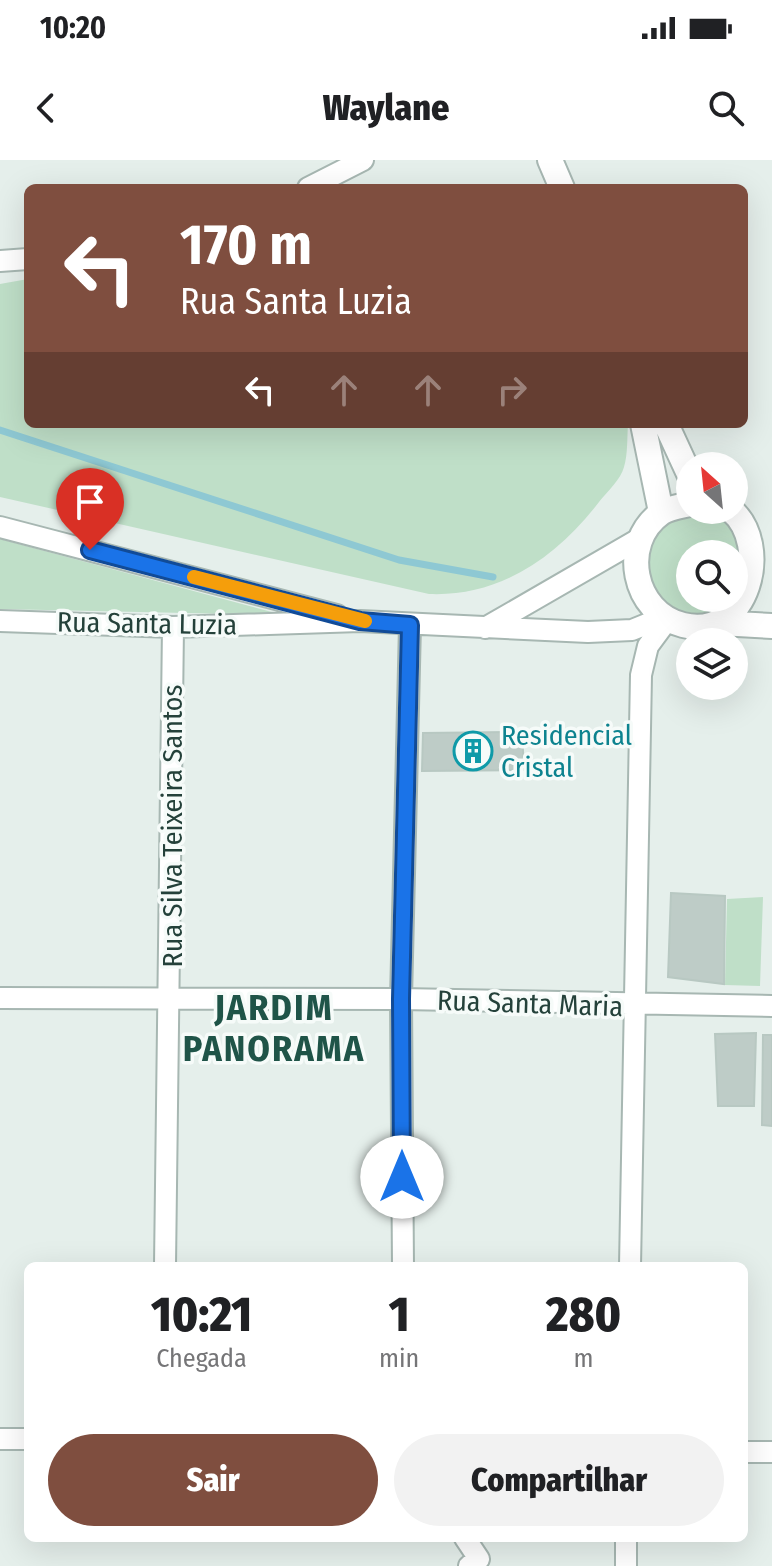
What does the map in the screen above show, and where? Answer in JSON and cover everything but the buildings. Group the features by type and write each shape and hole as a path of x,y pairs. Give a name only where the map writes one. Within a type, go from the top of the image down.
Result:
{"street":[{"path":"316,184 363,160"},
{"path":"550,160 560,184"},
{"path":"0,261 24,259"},
{"path":"644,428 661,512"},
{"path":"668,428 679,452"},
{"path":"485,628 639,539 661,512 676,508"},
{"path":"719,623 739,612 754,593 761,571 760,548 751,521"},
{"path":"0,527 360,621"},
{"path":"639,539 635,568 644,596 666,618 693,627 719,623 772,626"},
{"path":"630,1262 641,675 648,646 666,618"},
{"name":"Rua Santa Luzia","path":"0,621 173,627 360,621 485,628 632,630 666,618"},
{"path":"403,1262 401,999 410,625"},
{"name":"Rua Silva Teixeira Santos","path":"165,1262 171,997 173,627"},
{"name":"Rua Santa Maria","path":"0,998 401,999 633,1006 772,1006"},
{"path":"0,1439 24,1439"},
{"path":"748,1452 772,1452"},
{"path":"468,1542 479,1559 469,1566"},
{"path":"626,1542 626,1566"}],"green space":[{"path":"24,280 24,428 628,428 624,467 617,481 583,522 545,556 503,581 455,593 429,594 0,497 0,284"},
{"path":"676,514 676,524 730,524 740,538 676,540 676,612 721,612 702,618 677,614 662,605 651,592 644,561 655,530"},
{"path":"0,539 283,615 0,609"},
{"path":"763,897 760,986 725,985 727,899"}],"waterway":[{"path":"0,430 399,560 493,577"}],"slow traffic":[{"path":"194,577 365,621"}],"place":[{"name":"Residencial Cristal","path":"473,751"}],"district":[{"name":"JARDIM PANORAMA","path":"274,1028"}],"route":[{"path":"90,550 360,621 410,625 401,999 402,1177"}]}
